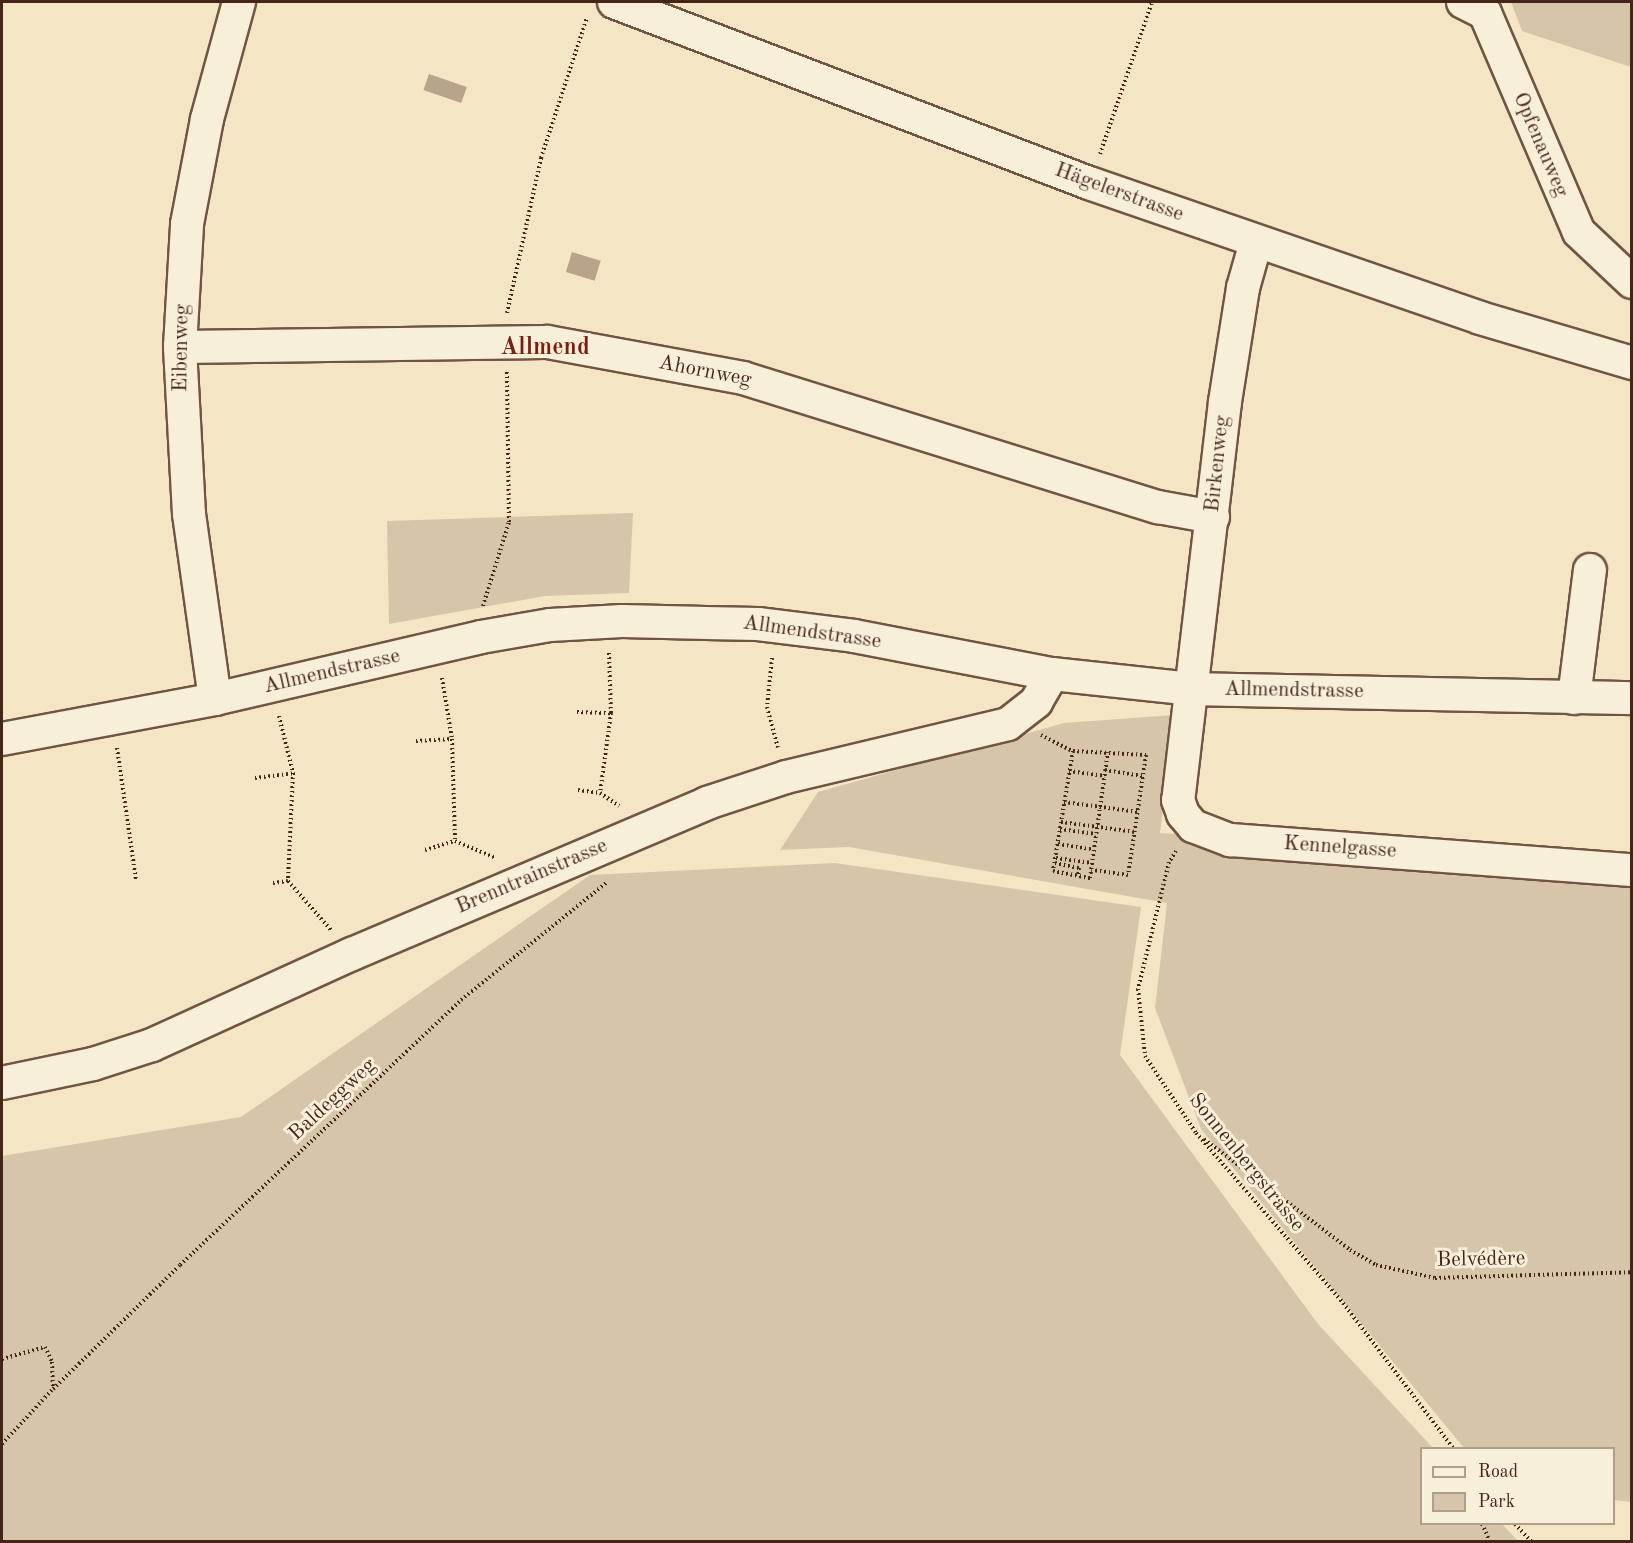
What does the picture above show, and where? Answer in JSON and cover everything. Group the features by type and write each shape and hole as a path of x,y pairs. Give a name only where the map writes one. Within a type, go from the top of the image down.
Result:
{"street":[{"name":"Eibenweg","path":"215,699 189,514 180,347 187,224 207,119 239,2"},
{"name":"Opfenauweg","path":"1463,2 1485,13 1579,232 1632,282"},
{"name":"Hägelerstrasse","path":"601,7 1256,242 1480,318 1632,363"},
{"name":"Birkenweg","path":"1193,688 1226,391 1243,288 1256,242"},
{"name":"Ahornweg","path":"180,347 547,342 743,378 1158,507 1213,517"},
{"path":"1574,698 1590,570"},
{"name":"Allmendstrasse","path":"2,739 215,699 481,637 550,626 622,621 758,624 854,636 1052,674 1193,688 1632,699"},
{"name":"Brenntrainstrasse","path":"2,1083 123,1056 352,954 707,803 786,777 1008,724 1024,714 1036,702 1052,674"},
{"path":"1193,688 1178,800 1193,826"},
{"name":"Kennelgasse","path":"1193,826 1230,840 1632,870"}],"path":[{"path":"1096,165 1152,2"},
{"path":"481,637 480,615 509,522 503,344 541,158 601,7"},
{"path":"600,793 611,713 608,646"},
{"path":"772,653 767,707 786,777"},
{"path":"441,672 452,739 454,841"},
{"path":"278,709 293,773 288,881 352,954"},
{"path":"577,712 611,713"},
{"path":"1024,714 1040,735 1073,751 1146,755 1128,875 1091,870"},
{"path":"416,741 452,739"},
{"path":"1073,751 1053,871 1090,878 1108,752"},
{"path":"120,764 136,880"},
{"path":"1105,770 1143,776"},
{"path":"1069,771 1105,776"},
{"path":"255,778 293,773"},
{"path":"578,790 600,793 649,829"},
{"path":"1064,802 1138,812"},
{"path":"1061,822 1135,832"},
{"name":"Sonnenbergstrasse","path":"1193,826 1169,862 1138,988 1145,1056 1196,1133 1343,1303 1451,1447"},
{"path":"1060,829 1096,834"},
{"path":"425,850 454,841 537,875"},
{"path":"1058,844 1094,850"},
{"path":"1055,860 1092,863"},
{"path":"1055,860 1079,868 1078,876"},
{"name":"Baldeggweg","path":"2,1444 53,1389 461,1000 612,877"},
{"path":"273,884 288,881"},
{"name":"Belvédère","path":"1196,1133 1376,1265 1435,1278 1632,1272"},
{"path":"2,1359 45,1347 52,1362 53,1389"},
{"path":"1482,1525 1490,1542"},
{"path":"1516,1525 1532,1542"}],"green space":[{"path":"1511,2 1631,2 1631,67 1522,31"},
{"path":"633,513 629,593 545,596 389,624 387,521"},
{"path":"1174,715 1160,833 1631,859 1631,1502 1615,1500 1615,1447 1463,1447 1201,1129 1155,1008 1167,903 849,847 780,850 818,792 1064,723"},
{"path":"835,863 1141,907 1120,1055 1318,1324 1432,1447 1420,1447 1420,1525 1503,1525 1518,1541 2,1541 2,1156 241,1117 590,875"}],"shaded area":[{"path":"429,74 467,87 461,103 423,90"},
{"path":"572,252 601,261 595,281 566,272"}],"district":[{"name":"Allmend","path":"545,349"}]}
